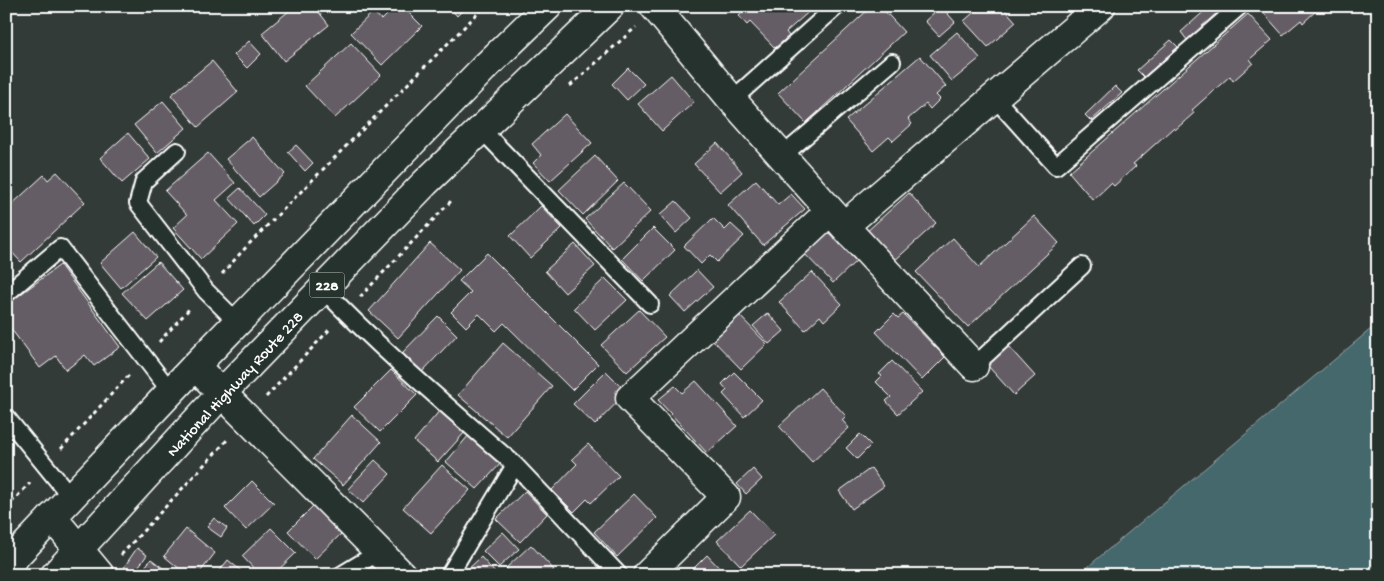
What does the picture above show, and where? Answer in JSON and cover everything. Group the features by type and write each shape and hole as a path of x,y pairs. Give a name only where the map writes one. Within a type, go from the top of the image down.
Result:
{"main road":[{"name":"228","path":"6,566 237,322 484,68 548,6"},
{"name":"National Highway Route 228","path":"55,575 222,393 425,182 610,6"},
{"path":"647,575 726,497 630,398 837,218 994,97 1101,6"},
{"path":"655,8 781,157 974,366"},
{"path":"195,366 402,575"},
{"path":"52,517 79,548 108,568"}],"lane":[{"path":"732,100 837,6"},
{"path":"994,97 1056,166 1240,6"},
{"path":"781,157 892,62"},
{"path":"481,129 650,304"},
{"path":"177,151 144,181 138,203 206,291 237,322"},
{"path":"6,294 60,248 171,392"},
{"path":"974,366 1082,266"},
{"path":"323,289 408,371 515,465 619,575"},
{"path":"6,417 71,497"},
{"path":"449,575 515,465"},
{"path":"341,575 379,552"}],"path":[{"path":"6,508 247,246 485,6"},
{"path":"565,91 655,8"},
{"path":"108,568 345,312 452,200"}],"water":[{"path":"1378,323 1378,575 1078,575"}],"building":[{"path":"295,6 314,6 329,25 284,61 262,33"},
{"path":"396,6 402,6 422,26 382,65 351,33 373,12 382,20"},
{"path":"448,6 467,6 457,16"},
{"path":"749,6 823,6 817,12 813,8 786,32 789,36 775,48 750,22 747,25 739,16"},
{"path":"872,6 880,6 904,32 806,123 778,93"},
{"path":"941,6 955,22 939,36 925,21"},
{"path":"981,6 1002,6 1016,22 988,47 964,21"},
{"path":"1210,6 1218,12 1187,40 1181,32"},
{"path":"1263,6 1320,7 1303,23 1301,20 1283,35 1260,9"},
{"path":"1248,14 1272,40 1250,59 1253,63 1233,81 1230,76 1192,110 1194,113 1175,130 1173,128 1133,164 1136,166 1114,186 1111,183 1093,200 1069,172"},
{"path":"957,32 980,58 952,81 930,55"},
{"path":"1171,40 1178,47 1144,77 1137,70"},
{"path":"249,41 261,54 247,68 234,55"},
{"path":"351,43 381,75 335,118 305,86"},
{"path":"920,56 946,86 936,95 940,99 930,109 926,104 908,119 912,124 893,141 889,137 873,151 846,120"},
{"path":"212,61 238,92 198,127 171,95"},
{"path":"628,68 644,84 627,100 612,84"},
{"path":"671,75 694,102 662,131 638,104"},
{"path":"1115,86 1122,93 1091,121 1085,115"},
{"path":"163,101 186,128 157,153 134,125"},
{"path":"565,114 592,143 550,181 533,163 541,155 532,144"},
{"path":"128,133 150,159 122,183 100,158"},
{"path":"252,137 285,174 259,197 226,159"},
{"path":"717,143 742,172 720,192 694,164"},
{"path":"296,145 313,163 305,171 288,152"},
{"path":"208,153 235,183 216,200 238,224 201,259 173,228 187,215 165,191"},
{"path":"595,156 618,181 583,215 559,190"},
{"path":"57,172 85,202 21,262 6,246 6,205 9,207 44,175 48,180"},
{"path":"756,180 778,205 791,194 805,209 763,245 728,205"},
{"path":"624,183 651,211 612,248 585,219"},
{"path":"240,188 265,215 254,226 229,198"},
{"path":"909,193 936,223 892,263 865,233"},
{"path":"676,201 692,218 676,233 660,215"},
{"path":"541,206 562,228 530,258 510,236"},
{"path":"1034,216 1059,243 968,327 916,272 953,238 979,267"},
{"path":"713,218 725,230 731,224 744,236 717,262 710,255 701,264 684,246"},
{"path":"653,228 675,250 643,281 622,259"},
{"path":"826,230 856,261 833,283 799,248"},
{"path":"135,232 156,257 121,288 100,263"},
{"path":"430,243 460,270 398,338 369,311"},
{"path":"575,244 595,266 565,293 545,271"},
{"path":"487,253 598,364 572,390 504,323 496,331 479,314 466,327 451,312 471,292 459,281"},
{"path":"158,262 183,290 148,321 122,293"},
{"path":"60,265 120,347 94,366 85,355 66,370 56,356 40,368 6,322 6,305"},
{"path":"697,270 713,287 685,312 670,296"},
{"path":"812,272 842,304 824,321 820,316 805,330 779,302"},
{"path":"605,278 627,300 595,330 574,308"},
{"path":"639,310 665,337 627,372 601,345"},
{"path":"737,313 767,344 741,369 711,338"},
{"path":"768,313 784,331 769,344 753,326"},
{"path":"894,314 898,318 903,314 945,357 922,380 876,332"},
{"path":"438,316 457,335 422,372 402,353"},
{"path":"503,343 552,386 507,437 458,395"},
{"path":"1008,346 1035,376 1014,395 988,366"},
{"path":"892,361 922,392 898,414 886,401 891,397 876,382 882,376 879,374"},
{"path":"391,370 417,395 380,432 354,407"},
{"path":"606,371 627,392 595,425 573,404"},
{"path":"734,372 762,400 744,417 723,394 727,390 722,384"},
{"path":"696,381 737,426 707,453 658,400 675,386 682,393"},
{"path":"820,388 846,416 842,420 849,428 812,462 779,426"},
{"path":"441,409 466,431 438,462 414,441"},
{"path":"352,415 381,442 343,485 313,459"},
{"path":"860,434 871,445 857,459 846,448"},
{"path":"469,435 502,462 477,489 446,462"},
{"path":"588,444 619,476 591,503 587,499 574,512 552,490 577,464 572,459"},
{"path":"375,460 390,474 363,503 348,489"},
{"path":"442,465 470,490 431,533 403,508"},
{"path":"871,468 884,486 852,509 839,491"},
{"path":"753,469 762,479 746,494 737,484"},
{"path":"252,481 274,503 246,530 225,508"},
{"path":"525,491 547,514 520,542 496,519"},
{"path":"634,494 657,518 617,557 594,532"},
{"path":"315,504 342,533 315,559 288,531"},
{"path":"750,510 774,535 741,566 717,541"},
{"path":"214,518 227,528 221,537 207,527"},
{"path":"271,528 296,553 273,575 260,575 242,556"},
{"path":"186,529 215,553 198,575 187,575 164,556"},
{"path":"503,532 519,549 499,567 483,551"},
{"path":"531,545 554,570 548,575 512,575 506,568"},
{"path":"137,548 147,555 133,574 124,567"},
{"path":"707,555 726,575 687,575"},
{"path":"481,557 497,575 466,575 464,573"},
{"path":"151,559 172,575 139,575"},
{"path":"228,560 246,575 216,575"}]}
